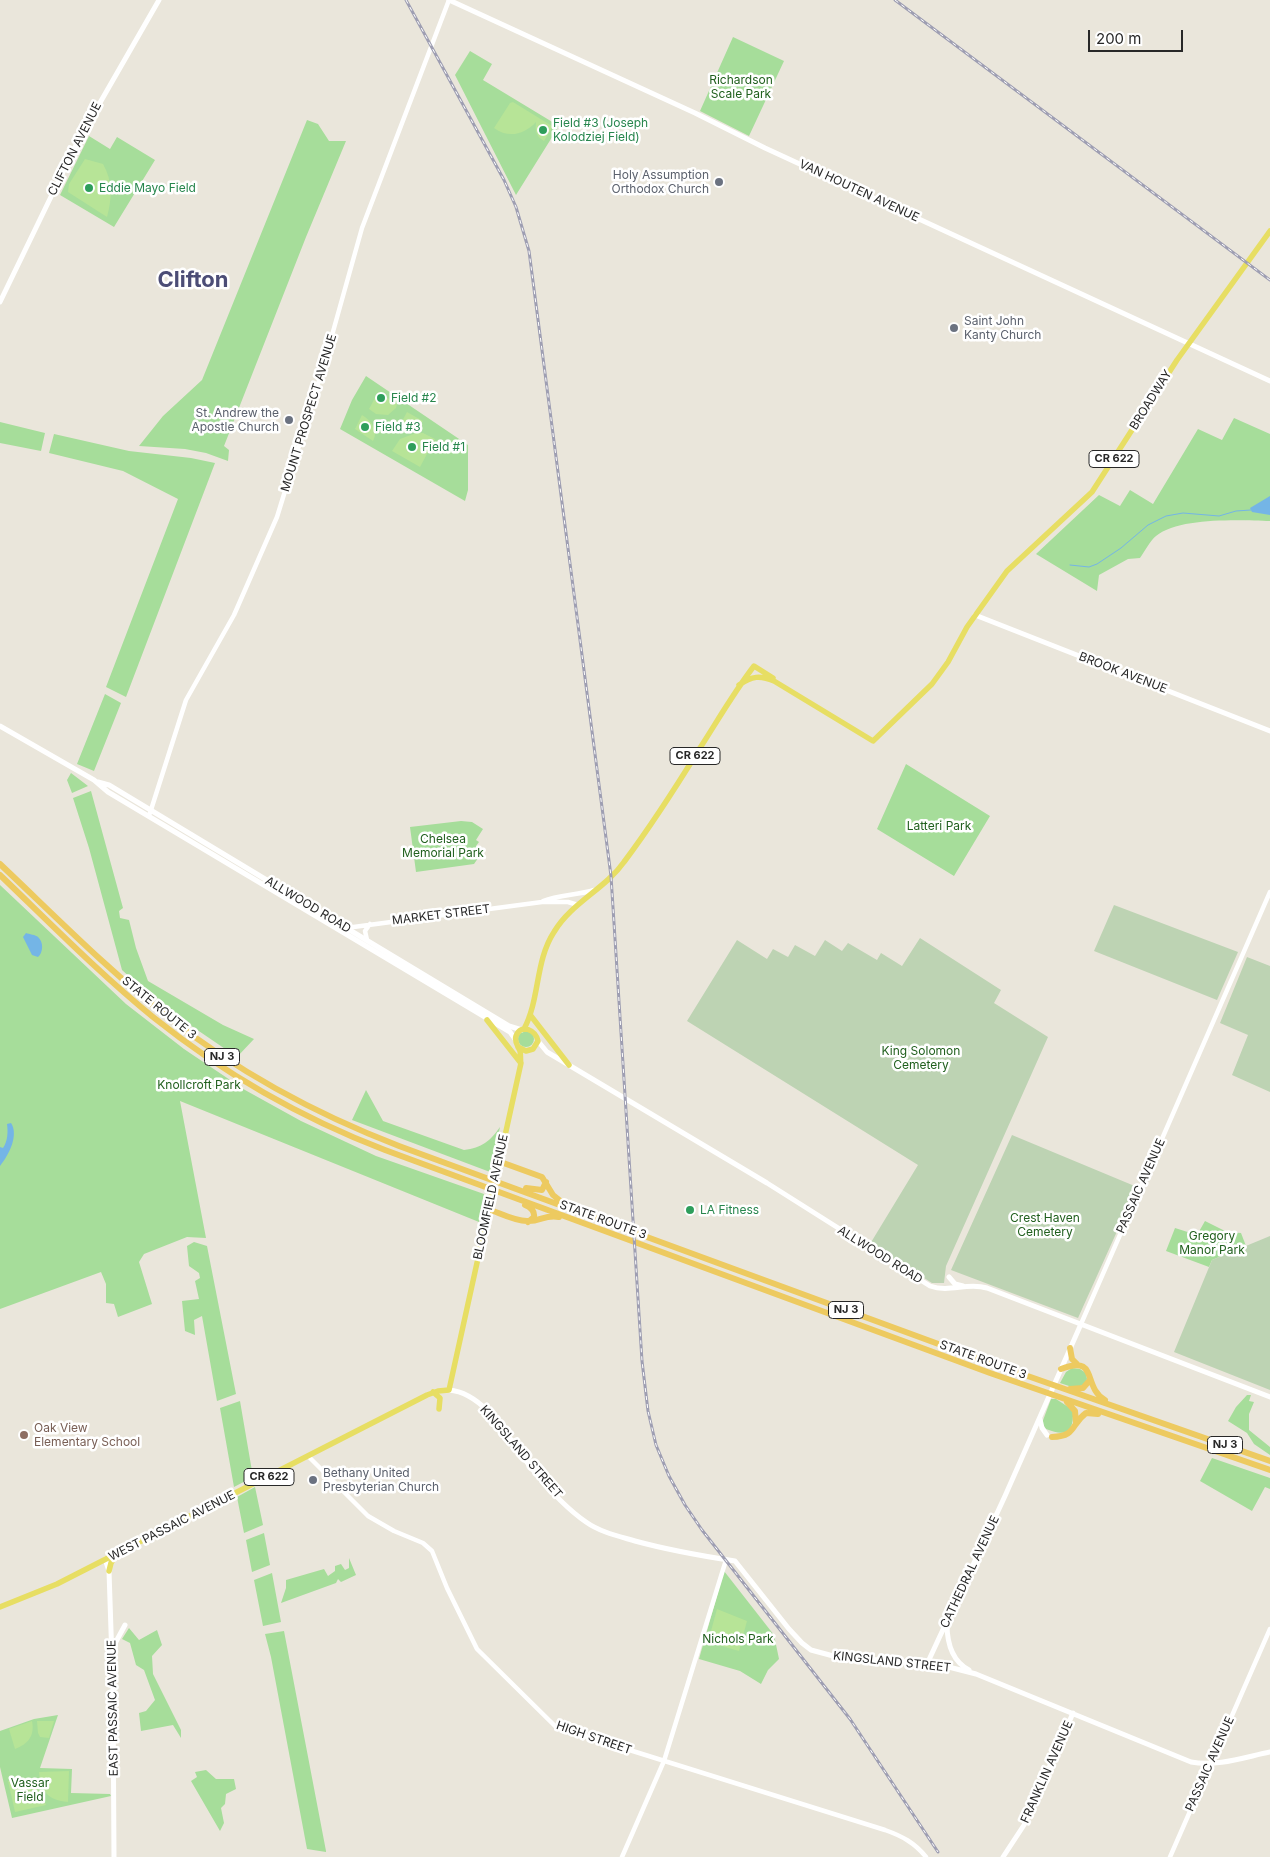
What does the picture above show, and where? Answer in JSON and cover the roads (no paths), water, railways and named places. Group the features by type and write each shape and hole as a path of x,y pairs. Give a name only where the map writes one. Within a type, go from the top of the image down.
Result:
{"highway":[{"name":"STATE ROUTE 3","path":"0,864 128,983 191,1034 224,1058 273,1088 314,1109 367,1133 490,1177 579,1212 1048,1384 1270,1461"},
{"name":"STATE ROUTE 3","path":"0,875 145,1010 186,1042 239,1078 290,1107 342,1132 495,1191 1045,1392 1270,1470"},
{"path":"0,880 47,920"},
{"path":"498,1160 538,1175 546,1182 557,1199 579,1212"},
{"path":"498,1180 538,1191 544,1189 546,1182"},
{"path":"495,1191 530,1208 534,1215 528,1222"},
{"path":"488,1209 528,1222 548,1216 580,1221"},
{"path":"1070,1348 1072,1359 1087,1370 1098,1396 1117,1408"},
{"path":"1061,1368 1077,1364"},
{"path":"1058,1387 1078,1389 1085,1387 1090,1380"},
{"path":"1054,1395 1074,1408 1076,1425"},
{"path":"1049,1436 1066,1435 1083,1416 1090,1412 1142,1426"}],"main road":[{"name":"CLIFTON AVENUE","path":"0,302 80,136 158,0"},
{"name":"VAN HOUTEN AVENUE","path":"449,0 1270,381"},
{"name":"BROADWAY","path":"774,680 873,741 932,684 948,662 965,630 1007,571 1092,492 1188,343 1270,231"},
{"name":"BROOK AVENUE","path":"975,615 1270,730"},
{"name":"CR 622","path":"523,1030 531,1016 545,950 553,932 578,904 623,864 754,666 774,678 774,680"},
{"name":"CR 622","path":"740,685 750,678 758,676 774,680"},
{"name":"ALLWOOD ROAD","path":"0,726 94,780 108,792 487,1020 511,1032 515,1039"},
{"name":"ALLWOOD ROAD","path":"94,780 110,785 508,1026 523,1030"},
{"name":"CR 622","path":"531,1016 534,1031"},
{"path":"531,1016 568,1064"},
{"path":"487,1020 521,1063"},
{"path":"523,1030 534,1031 538,1041 531,1050 523,1051 518,1047 515,1039 517,1034 523,1030"},
{"name":"ALLWOOD ROAD","path":"538,1041 547,1052 766,1184 923,1283 934,1288 943,1289 976,1285 987,1288 1270,1397"},
{"name":"BLOOMFIELD AVENUE","path":"449,1390 463,1332 498,1160 521,1063 518,1047"},
{"name":"ALLWOOD ROAD","path":"531,1050 547,1052"},
{"name":"BLOOMFIELD AVENUE","path":"521,1063 531,1050"},
{"path":"949,1277 953,1282 963,1286"},
{"name":"PASSAIC AVENUE","path":"1012,1480 1080,1324"},
{"name":"WEST PASSAIC AVENUE","path":"0,1607 57,1584 433,1392 449,1390"},
{"name":"KINGSLAND STREET","path":"449,1390 465,1393 478,1402 496,1421 534,1472 587,1523 609,1534 643,1543 735,1561 790,1629 811,1650 837,1657 951,1666 976,1674 1191,1762 1210,1763 1270,1752"},
{"path":"433,1392 440,1398 439,1408"},
{"path":"1040,1418 1042,1428 1049,1436"},
{"name":"CATHEDRAL AVENUE","path":"927,1664 1012,1480"},
{"path":"109,1571 116,1554"},
{"name":"EAST PASSAIC AVENUE","path":"105,1559 109,1571 112,1649 115,1804 114,1857"},
{"path":"948,1621 947,1636 953,1655 965,1668 976,1674"},
{"path":"112,1649 125,1625"},
{"name":"FRANKLIN AVENUE","path":"1003,1857 1024,1825 1073,1713"}],"street":[{"name":"MOUNT PROSPECT AVENUE","path":"149,817 186,700 234,615 277,516 320,380 366,217 449,0"},
{"name":"MARKET STREET","path":"542,902 550,898 594,890"},
{"name":"PASSAIC AVENUE","path":"1080,1324 1270,892"},
{"name":"MARKET STREET","path":"341,932 346,928 370,924 542,902 578,904"},
{"path":"367,940 365,931 370,924"},
{"name":"HIGH STREET","path":"309,1457 368,1516 394,1531 423,1543 432,1551 476,1649 556,1727 898,1835 916,1845 926,1857"},
{"path":"622,1857 664,1762 726,1560"},
{"name":"PASSAIC AVENUE","path":"1170,1857 1270,1629"}],"water":[{"path":"1270,496 1270,515 1252,512 1250,508"},
{"path":"26,933 37,936 40,939 42,950 38,957 32,955 23,937"},
{"path":"11,1123 14,1133 12,1145 0,1166 0,1147 3,1148 5,1145 8,1130 7,1124"}],"waterway":[{"path":"1070,565 1089,567 1097,564 1121,548 1148,525 1166,516 1183,513 1219,516 1236,511 1251,510"}],"railway":[{"path":"406,0 504,180 516,207 529,251 611,876 642,1361 648,1411 656,1445 669,1476 702,1530 850,1719 938,1852"},
{"path":"895,0 1270,280"}],"place":[{"name":"Field #3 (Joseph Kolodziej Field)","path":"543,130"},
{"name":"Holy Assumption Orthodox Church","path":"719,182"},
{"name":"Eddie Mayo Field","path":"89,188"},
{"name":"Saint John Kanty Church","path":"954,328"},
{"name":"Field #2","path":"381,398"},
{"name":"St. Andrew the Apostle Church","path":"289,420"},
{"name":"Field #3","path":"365,427"},
{"name":"Field #1","path":"412,447"},
{"name":"LA Fitness","path":"690,1210"},
{"name":"Oak View Elementary School","path":"24,1435"},
{"name":"Bethany United Presbyterian Church","path":"313,1480"}],"district":[{"name":"Clifton","path":"193,280"}],"park label":[{"name":"Richardson Scale Park","path":"741,87"},
{"name":"Latteri Park","path":"939,826"},
{"name":"Chelsea Memorial Park","path":"443,846"},
{"name":"King Solomon Cemetery","path":"921,1058"},
{"name":"Knollcroft Park","path":"199,1085"},
{"name":"Crest Haven Cemetery","path":"1045,1225"},
{"name":"Gregory Manor Park","path":"1212,1243"},
{"name":"Nichols Park","path":"738,1639"},
{"name":"Vassar Field","path":"30,1790"}]}
